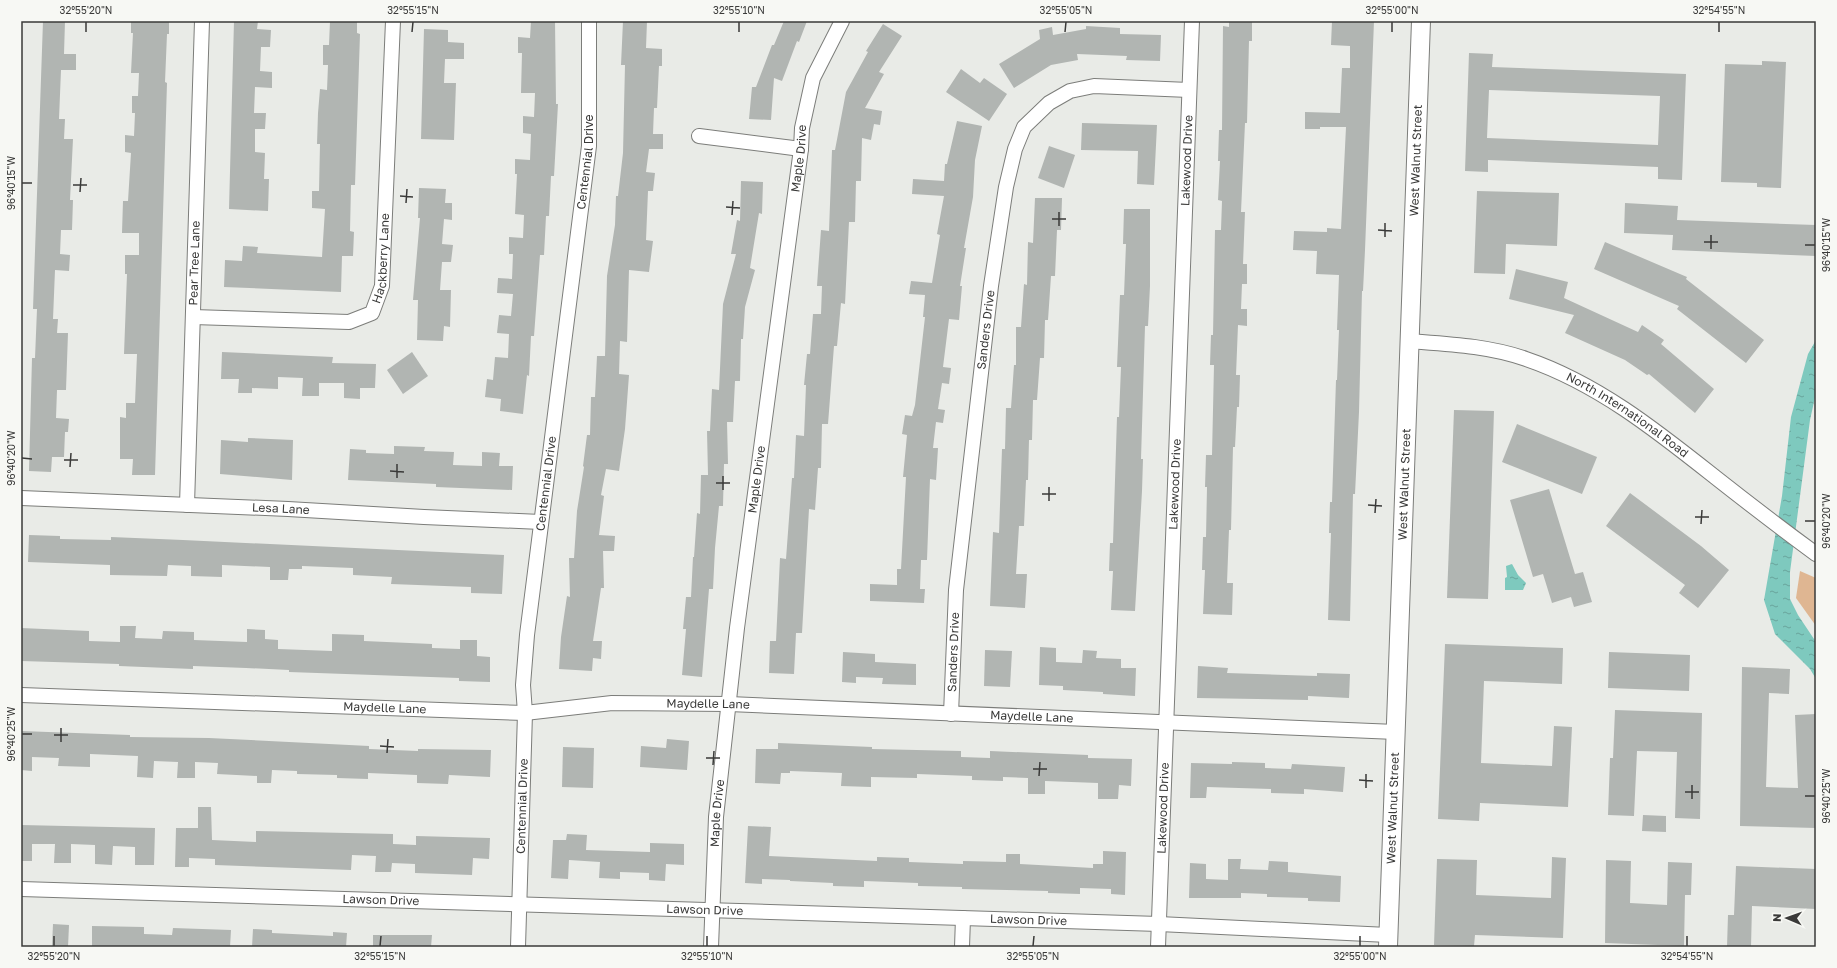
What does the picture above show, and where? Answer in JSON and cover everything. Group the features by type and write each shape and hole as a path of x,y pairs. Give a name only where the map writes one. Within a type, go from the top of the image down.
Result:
{"main road":[{"name":"West Walnut Street","path":"1388,941 1421,21"}],"street":[{"name":"Pear Tree Lane","path":"187,505 202,21"},
{"name":"Hackberry Lane","path":"193,317 349,322 372,313 382,286 392,21"},
{"name":"Centennial Drive","path":"518,947 521,904 525,713 523,685 527,636 589,146 589,21"},
{"name":"Maple Drive","path":"711,947 716,817 737,628 801,149 802,128 813,78 842,21"},
{"name":"Lakewood Drive","path":"1158,947 1192,21"},
{"name":"Sanders Drive","path":"951,714 956,590 992,286 1006,187 1015,149 1024,127 1049,103 1070,91 1094,86 1189,90"},
{"path":"699,136 801,149"},
{"name":"North International Road","path":"1410,341 1491,350 1525,358 1547,367 1631,412 1812,551"},
{"name":"Lesa Lane","path":"21,498 541,522"},
{"name":"Maydelle Lane","path":"21,695 525,713 612,702 729,704 1166,724 1396,732"},
{"name":"Lawson Drive","path":"21,889 521,904 712,912 1159,924 1388,941"},
{"path":"962,947 963,918"}],"shaded area":[{"path":"1800,571 1816,578 1816,626 1796,598"}],"water":[{"path":"1816,340 1816,393 1810,420 1790,572 1790,599 1798,615 1816,642 1816,679 1810,669 1775,634 1764,600 1782,496 1791,417 1808,354"},
{"path":"1512,564 1518,575 1526,583 1523,590 1505,590 1505,578 1507,577 1506,566"}],"building":[{"path":"43,21 65,21 64,54 76,54 76,70 61,70 59,119 65,119 64,139 73,139 70,200 73,200 72,230 61,230 60,254 70,255 69,271 55,270 53,319 58,319 57,333 68,333 66,390 57,390 56,418 69,419 68,432 65,432 64,457 52,457 51,472 29,471 32,358 35,358 37,309 33,309"},
{"path":"131,21 169,21 165,82 167,83 155,475 132,475 133,459 120,459 120,417 126,418 126,403 135,403 137,354 124,354 127,274 125,274 125,255 139,255 139,233 122,233 123,201 128,201 131,153 125,152 125,135 134,136 135,113 132,113 132,96 138,96 139,73 131,73 133,33 131,33"},
{"path":"234,21 258,21 257,29 271,30 270,47 261,47 260,71 272,72 272,88 255,87 254,113 266,113 265,129 255,129 255,152 265,153 264,179 269,179 268,211 229,209"},
{"path":"330,21 357,21 357,33 360,34 355,185 351,185 350,231 354,232 353,256 342,256 341,292 224,287 225,260 242,261 243,246 258,247 257,253 322,257 325,209 312,208 312,191 319,191 320,144 317,144 318,113 320,89 327,90 328,65 323,65 323,45 329,45"},
{"path":"531,21 555,21 556,104 558,104 554,176 551,176 549,216 546,216 544,255 540,255 534,336 531,336 529,376 527,375 523,414 500,411 501,399 485,397 487,379 493,380 495,357 508,358 509,334 497,333 499,315 511,316 513,294 497,293 498,278 512,279 513,254 509,254 509,237 523,238 524,215 515,214 517,174 515,174 515,159 530,160 531,134 523,133 523,116 534,117 535,93 521,93 522,53 518,53 518,37 530,38"},
{"path":"623,21 647,21 646,48 662,49 662,66 659,66 657,108 654,108 653,134 663,134 663,149 649,149 646,172 655,173 653,191 648,191 646,240 653,241 649,272 629,270 627,342 620,341 619,374 629,375 625,429 619,471 606,469 601,495 604,496 599,535 615,536 614,551 603,551 604,588 601,588 593,641 602,641 601,659 593,658 592,671 559,669 561,637 567,596 570,597 569,558 574,558 577,511 584,467 587,435 590,435 591,397 595,397 597,356 605,356 607,276 615,225 616,196 618,196 623,153 625,65 621,65"},
{"path":"784,21 807,21 799,42 797,41 782,81 774,78 771,120 749,119 752,87 756,87 772,45 774,45"},
{"path":"1229,21 1252,21 1252,41 1249,41 1247,123 1245,123 1241,212 1245,212 1243,264 1247,264 1247,284 1242,284 1241,309 1247,309 1247,326 1238,325 1236,375 1240,375 1239,407 1237,407 1235,447 1233,447 1231,530 1229,530 1227,583 1233,583 1232,615 1203,614 1205,570 1202,570 1203,537 1206,537 1206,455 1212,455 1214,365 1210,365 1211,335 1213,335 1215,230 1221,230 1222,201 1218,200 1220,161 1218,161 1219,130 1222,130 1223,26 1229,27"},
{"path":"1332,21 1374,21 1362,291 1359,412 1355,494 1353,494 1350,621 1328,620 1331,533 1329,533 1330,502 1332,502 1339,330 1337,330 1339,275 1316,274 1317,251 1293,250 1294,231 1327,232 1327,228 1341,229 1346,127 1320,127 1320,129 1305,129 1305,112 1340,113 1342,68 1350,68 1350,46 1331,45"},
{"path":"883,24 902,36 879,72 884,74 865,108 882,111 880,125 874,124 871,140 862,138 861,181 856,181 855,222 849,222 845,304 841,303 837,346 834,346 828,424 822,424 821,468 818,468 815,510 809,509 802,633 796,633 794,674 769,673 770,641 776,641 780,558 786,559 792,478 794,478 796,435 804,436 806,385 804,385 807,354 810,354 813,314 821,314 822,286 817,286 818,271 821,230 829,231 832,150 835,150 846,92 868,52 866,51"},
{"path":"1086,26 1120,28 1120,34 1161,35 1160,61 1126,60 1127,56 1077,54 1078,60 1051,65 1014,88 999,64 1040,39 1039,30 1052,27 1053,35 1086,29"},
{"path":"424,29 448,30 448,42 464,43 464,59 445,59 444,83 456,83 454,140 421,139"},
{"path":"1469,53 1493,54 1492,67 1686,74 1682,180 1658,179 1658,167 1488,160 1488,172 1465,171","holes":["1489,90 1660,96 1658,145 1487,138"]},
{"path":"1762,61 1786,62 1781,188 1757,187 1757,183 1721,182 1725,64 1762,65"},
{"path":"961,69 980,83 984,78 1007,94 989,121 946,92"},
{"path":"957,121 982,126 975,160 973,197 964,248 966,248 960,286 962,286 959,320 949,319 943,367 951,368 949,384 942,383 938,409 945,410 943,423 936,422 933,448 938,448 936,480 930,479 927,560 921,560 920,589 925,589 924,603 870,601 870,584 897,585 897,569 901,569 906,477 903,477 907,435 902,434 905,415 912,416 915,405 925,317 923,317 925,295 909,294 911,281 932,283 940,235 937,234 944,196 912,194 913,179 944,181 945,164 947,164"},
{"path":"1082,123 1157,125 1154,185 1137,184 1138,151 1081,150"},
{"path":"1049,146 1075,155 1064,188 1038,178"},
{"path":"741,181 763,182 762,214 759,213 750,268 755,270 745,307 743,339 741,339 740,381 735,381 733,422 727,422 728,464 724,464 723,506 719,506 713,589 709,589 702,677 682,675 686,629 683,629 686,597 691,597 697,513 700,514 701,475 708,475 707,431 710,431 712,389 719,390 723,304 736,254 731,254 737,220 740,221"},
{"path":"419,188 446,189 445,203 452,203 452,220 444,219 442,244 453,245 451,262 442,262 440,290 451,290 450,327 444,326 443,341 417,340 418,300 413,300 420,218 418,218"},
{"path":"1477,191 1559,193 1557,246 1506,244 1505,274 1474,273"},
{"path":"1035,198 1062,198 1061,230 1057,230 1055,276 1051,276 1048,320 1045,320 1044,358 1040,358 1037,400 1033,400 1032,440 1029,440 1028,480 1026,480 1024,526 1019,526 1016,574 1027,574 1025,608 990,606 993,532 999,533 1002,449 1005,449 1006,408 1011,408 1014,365 1016,365 1016,327 1021,327 1024,284 1027,285 1028,242 1033,243"},
{"path":"1625,203 1678,206 1677,220 1816,225 1816,256 1672,250 1673,235 1624,233"},
{"path":"1124,209 1150,209 1150,286 1148,326 1145,326 1141,459 1143,459 1142,491 1135,611 1111,610 1113,571 1109,571 1110,543 1113,543 1117,417 1119,417 1121,367 1117,367 1120,295 1124,295 1126,244 1123,244"},
{"path":"1605,242 1687,277 1686,279 1764,340 1746,363 1677,309 1679,306 1594,269"},
{"path":"1516,269 1568,282 1564,298 1638,332 1642,325 1664,340 1661,344 1714,389 1695,413 1649,374 1647,375 1625,360 1565,333 1574,315 1509,299"},
{"path":"222,352 333,357 332,363 376,364 375,388 360,388 360,399 344,398 344,383 319,383 319,396 302,396 303,378 278,377 278,389 252,388 252,393 238,393 239,379 221,379"},
{"path":"412,352 428,376 403,394 387,370"},
{"path":"1454,410 1494,411 1488,599 1447,598"},
{"path":"1517,424 1597,457 1582,494 1502,462"},
{"path":"248,438 293,440 292,480 220,474 221,440 248,442"},
{"path":"394,446 425,447 424,451 454,452 453,465 482,466 482,452 500,453 499,466 513,466 512,490 436,487 436,484 348,480 350,449 366,450 366,453 394,454"},
{"path":"1549,489 1575,574 1583,572 1592,602 1574,607 1571,597 1552,603 1543,574 1533,577 1510,500"},
{"path":"1630,493 1701,546 1729,570 1698,608 1679,593 1685,585 1606,526"},
{"path":"29,535 60,536 60,539 111,540 111,537 504,555 502,594 471,593 471,587 391,584 392,577 353,575 353,568 302,566 302,569 289,569 288,580 270,580 270,567 222,565 222,577 191,576 191,566 168,565 167,576 110,575 110,565 28,562"},
{"path":"120,626 136,626 135,638 162,639 163,631 194,632 194,640 247,642 247,629 265,630 265,639 278,640 278,649 332,651 332,634 364,635 364,641 432,644 432,648 460,649 460,640 477,640 477,656 490,657 490,682 459,681 459,678 289,672 289,670 246,668 193,666 193,669 119,666 119,664 21,661 21,628 89,631 89,641 120,642"},
{"path":"1445,644 1563,648 1562,684 1484,681 1481,763 1552,766 1554,726 1572,727 1568,807 1480,803 1479,821 1438,819"},
{"path":"1040,647 1056,648 1056,662 1082,663 1083,650 1097,651 1096,658 1121,659 1121,668 1136,668 1135,696 1103,694 1103,692 1063,690 1063,686 1039,685"},
{"path":"985,650 1012,651 1010,687 984,686"},
{"path":"843,652 875,654 875,662 916,664 916,685 882,684 883,678 856,677 856,683 842,682"},
{"path":"1609,652 1690,655 1689,691 1608,688"},
{"path":"1198,666 1228,668 1227,673 1317,676 1317,673 1350,674 1349,698 1308,696 1308,700 1197,698"},
{"path":"1742,667 1790,669 1789,694 1769,693 1766,787 1798,788 1795,715 1816,714 1816,828 1740,826"},
{"path":"1615,710 1702,713 1700,819 1675,818 1677,752 1637,751 1634,816 1608,815 1610,758 1613,758"},
{"path":"21,731 130,735 130,737 209,738 369,746 369,749 418,751 418,749 491,750 490,777 449,775 448,784 417,783 417,775 368,773 368,779 337,778 337,775 297,774 297,771 272,770 271,783 257,783 257,776 217,774 218,763 195,762 195,778 177,778 178,762 154,761 153,778 137,777 138,756 90,754 90,767 58,766 59,758 32,757 32,771 21,770"},
{"path":"667,739 689,741 687,770 640,767 641,746 666,748"},
{"path":"778,743 872,747 872,749 961,751 961,757 990,758 990,751 1088,755 1088,758 1132,759 1131,786 1119,785 1118,799 1098,799 1098,783 1045,781 1045,794 1028,794 1028,778 1003,777 1003,781 972,780 972,776 917,774 917,778 871,777 871,787 841,786 842,773 790,771 790,773 781,773 780,784 755,783 756,749 778,749"},
{"path":"563,747 594,748 593,788 562,787"},
{"path":"1232,762 1265,763 1265,768 1291,769 1292,764 1345,767 1343,792 1304,789 1304,794 1271,793 1271,789 1207,787 1206,798 1190,798 1191,763 1232,764"},
{"path":"198,807 211,807 212,840 256,842 256,831 393,834 393,844 416,845 416,836 490,838 489,859 473,858 472,875 415,873 415,864 392,863 391,872 375,872 376,856 352,855 351,870 215,865 215,859 189,858 189,867 175,867 176,828 198,828"},
{"path":"1643,815 1666,816 1666,832 1642,831"},
{"path":"21,825 155,828 154,865 135,865 135,847 113,846 112,865 95,864 95,845 71,844 71,863 54,863 55,844 32,844 32,861 21,861"},
{"path":"748,826 771,827 769,856 877,861 877,857 909,858 909,862 963,864 963,861 1006,862 1006,854 1020,854 1020,864 1093,868 1093,864 1103,864 1103,851 1126,852 1125,895 1111,894 1111,889 1080,888 1080,894 1048,893 1048,891 962,889 962,887 918,886 918,883 864,881 864,887 833,886 833,883 762,879 762,884 745,883"},
{"path":"567,834 587,835 586,850 650,852 650,843 684,844 684,865 666,864 665,881 649,880 649,873 620,872 620,879 599,878 600,862 569,860 568,879 551,878 553,840 566,840"},
{"path":"1552,857 1566,858 1563,938 1475,935 1474,946 1434,945 1437,859 1477,860 1476,895 1551,898"},
{"path":"1228,859 1241,859 1240,869 1268,870 1269,861 1288,862 1288,872 1341,876 1340,902 1308,901 1308,898 1267,897 1267,894 1241,893 1241,898 1189,898 1190,863 1206,864 1206,879 1228,880"},
{"path":"1606,860 1631,861 1630,903 1667,905 1668,862 1692,863 1691,895 1685,895 1684,946 1605,943"},
{"path":"1736,866 1816,869 1816,909 1752,906 1751,947 1727,947 1728,915 1734,915"},
{"path":"53,924 69,925 68,947 52,947"},
{"path":"92,926 144,927 144,934 172,935 173,928 231,930 230,947 92,947"},
{"path":"253,929 272,930 272,933 333,936 333,932 347,933 346,947 252,947"},
{"path":"373,935 432,935 431,947 373,947"}]}
